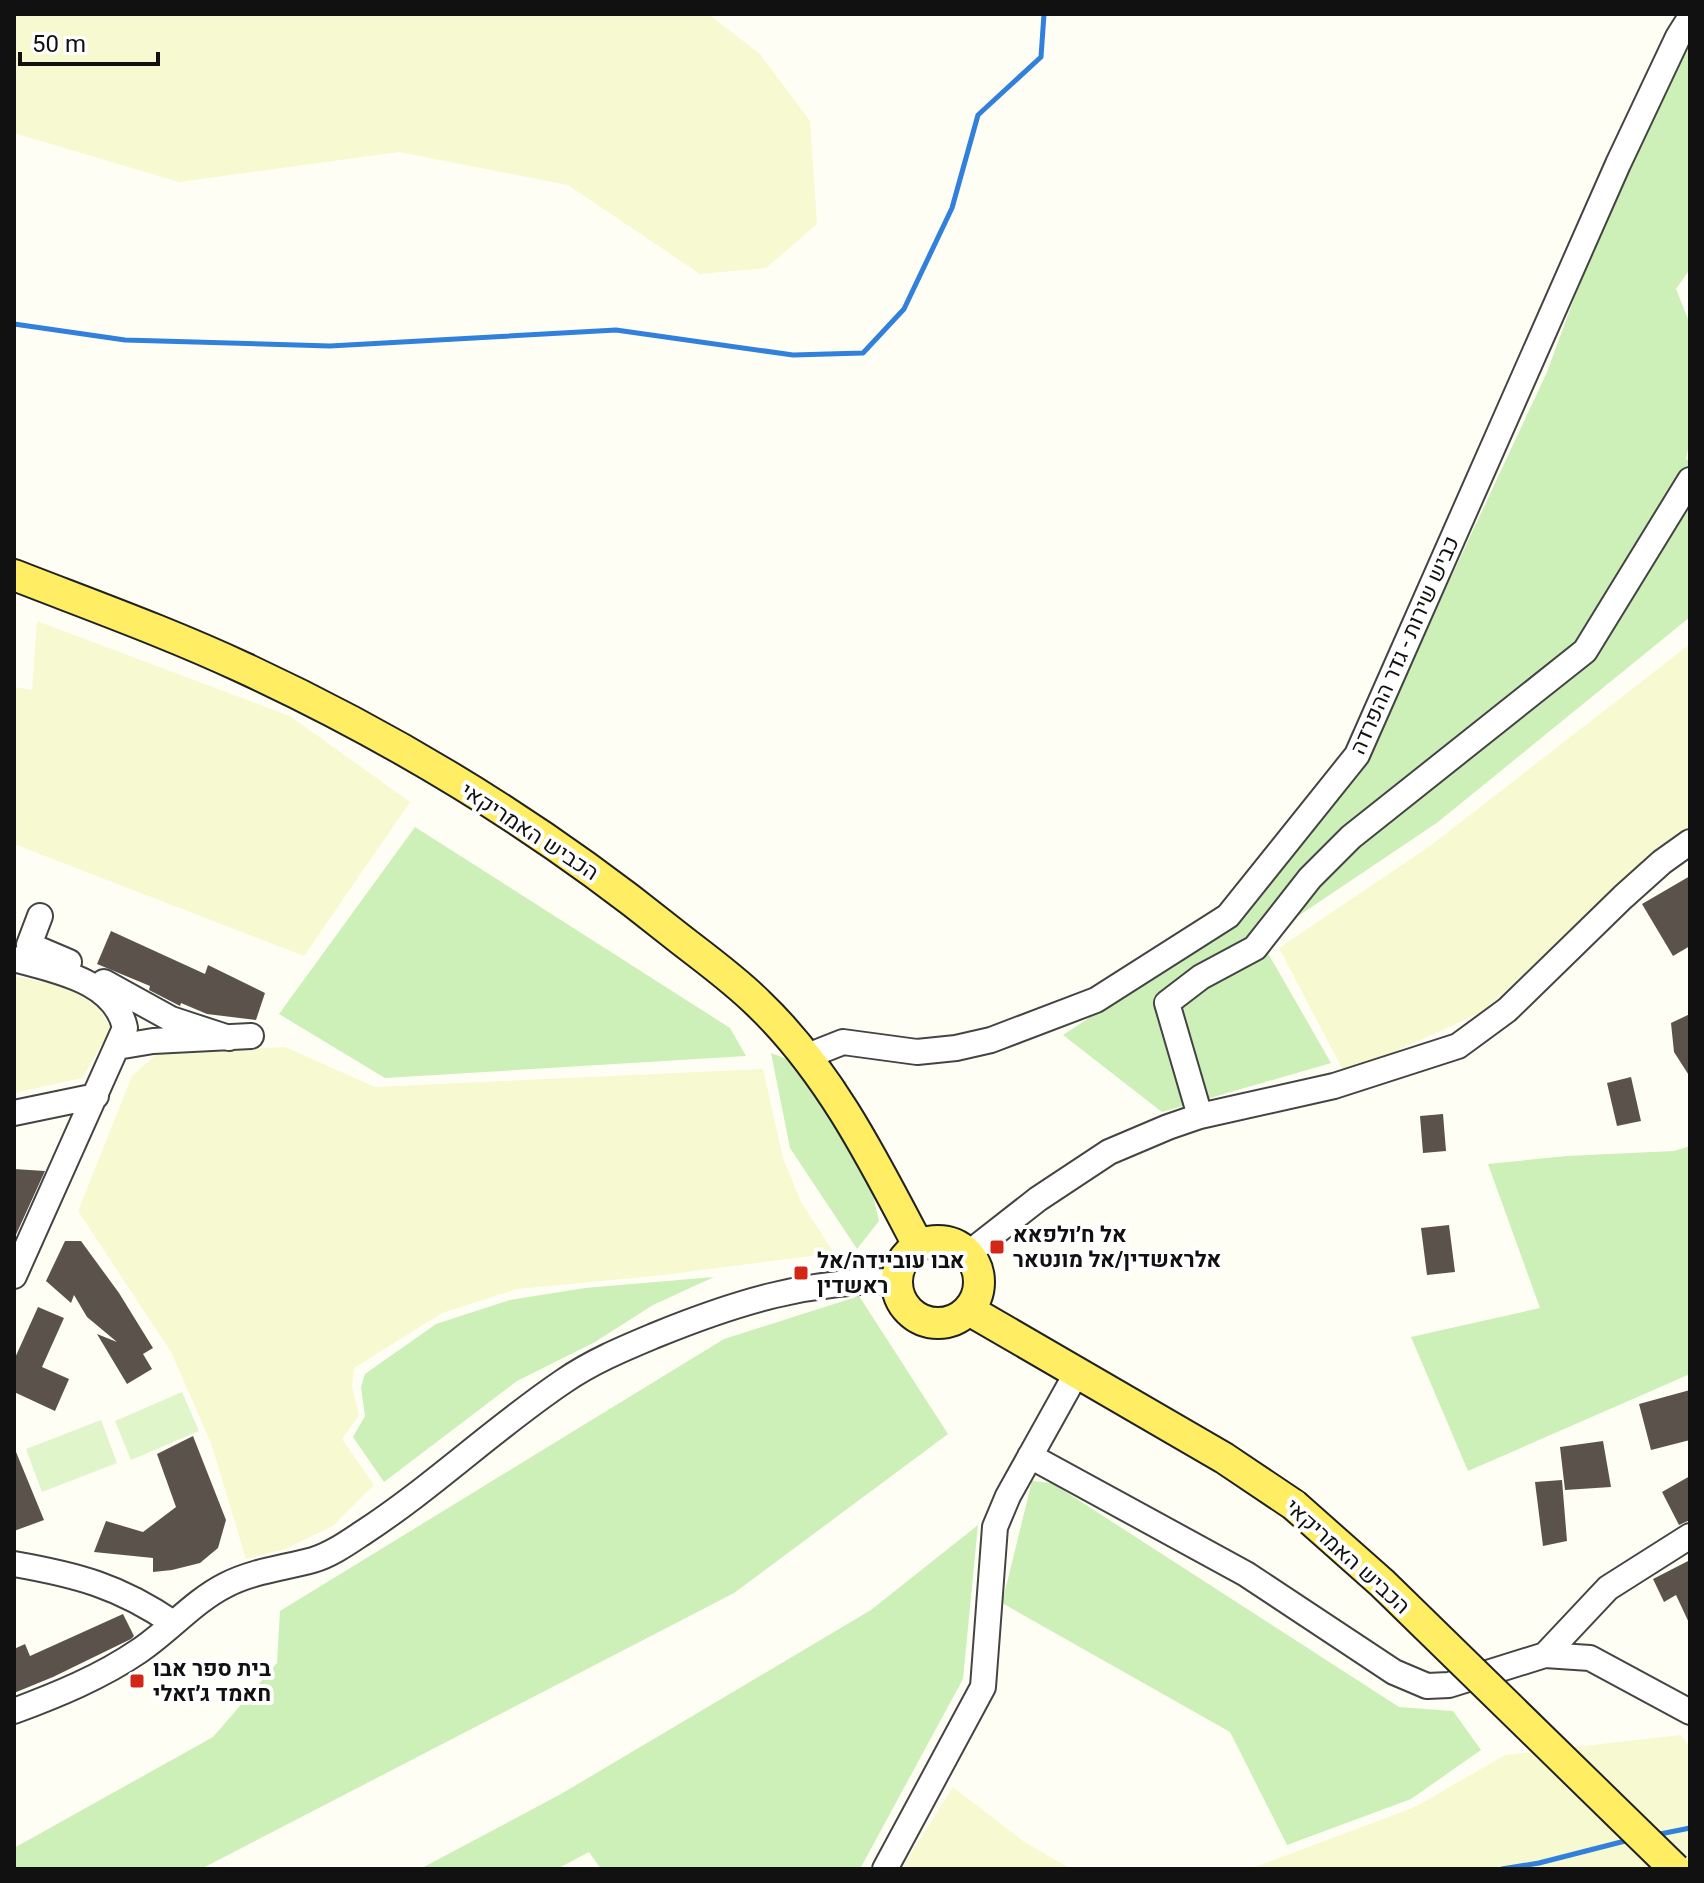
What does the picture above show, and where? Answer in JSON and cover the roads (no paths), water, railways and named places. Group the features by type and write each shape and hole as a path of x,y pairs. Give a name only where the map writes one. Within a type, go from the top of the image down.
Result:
{"main road":[{"name":"הכביש האמריקאי","path":"14,575 244,668 420,760 510,816 627,896 759,1004 805,1057 833,1092 918,1245"},
{"path":"931,1240 945,1240 969,1253 980,1275 976,1300 969,1310 957,1319 930,1323 906,1308 899,1295 897,1281 903,1260 918,1245 931,1240"},
{"name":"הכביש האמריקאי","path":"969,1310 1224,1458 1294,1505 1382,1583 1675,1869"}],"street":[{"name":"כביש שירות - גדר ההפרדה","path":"805,1057 843,1042 917,1052 991,1040 1096,1000 1228,916 1357,755 1618,164 1690,18"},
{"path":"1200,1116 1167,1003 1201,977 1255,948 1310,878 1351,837 1585,651 1690,480"},
{"path":"969,1253 1038,1199 1109,1152 1200,1116 1319,1090 1458,1046 1507,1010 1623,897 1690,842"},
{"path":"40,916 29,945 82,968 171,1019 240,1037 153,1041 117,1047"},
{"path":"14,959 96,986 122,1014 125,1028 14,1276"},
{"path":"14,1113 96,1096"},
{"path":"14,1711 108,1671 224,1586 244,1577 317,1559 338,1549 534,1403 599,1360 723,1309 789,1291 851,1280 897,1281"},
{"path":"885,1869 983,1687 995,1527 1008,1496 1076,1374"},
{"path":"1030,1456 1246,1574 1394,1672 1427,1686 1449,1685 1545,1655 1590,1658 1690,1712"},
{"path":"1545,1655 1608,1588 1690,1536"},
{"path":"14,1564 109,1587 140,1600 173,1623"}],"waterway":[{"path":"14,324 125,340 330,346 616,330 793,355 863,353 904,309 952,208 978,115 1041,57 1044,14"},
{"path":"1655,1835 1690,1828"},
{"path":"1502,1869 1629,1840"}],"place":[{"name":"אל ח׳ולפאא אלראשדין/אל מונטאר","path":"997,1247"},
{"name":"אבו עוביידה/אל ראשדין","path":"801,1273"},
{"name":"בית ספר אבו חאמד ג׳זאלי","path":"137,1681"}]}
